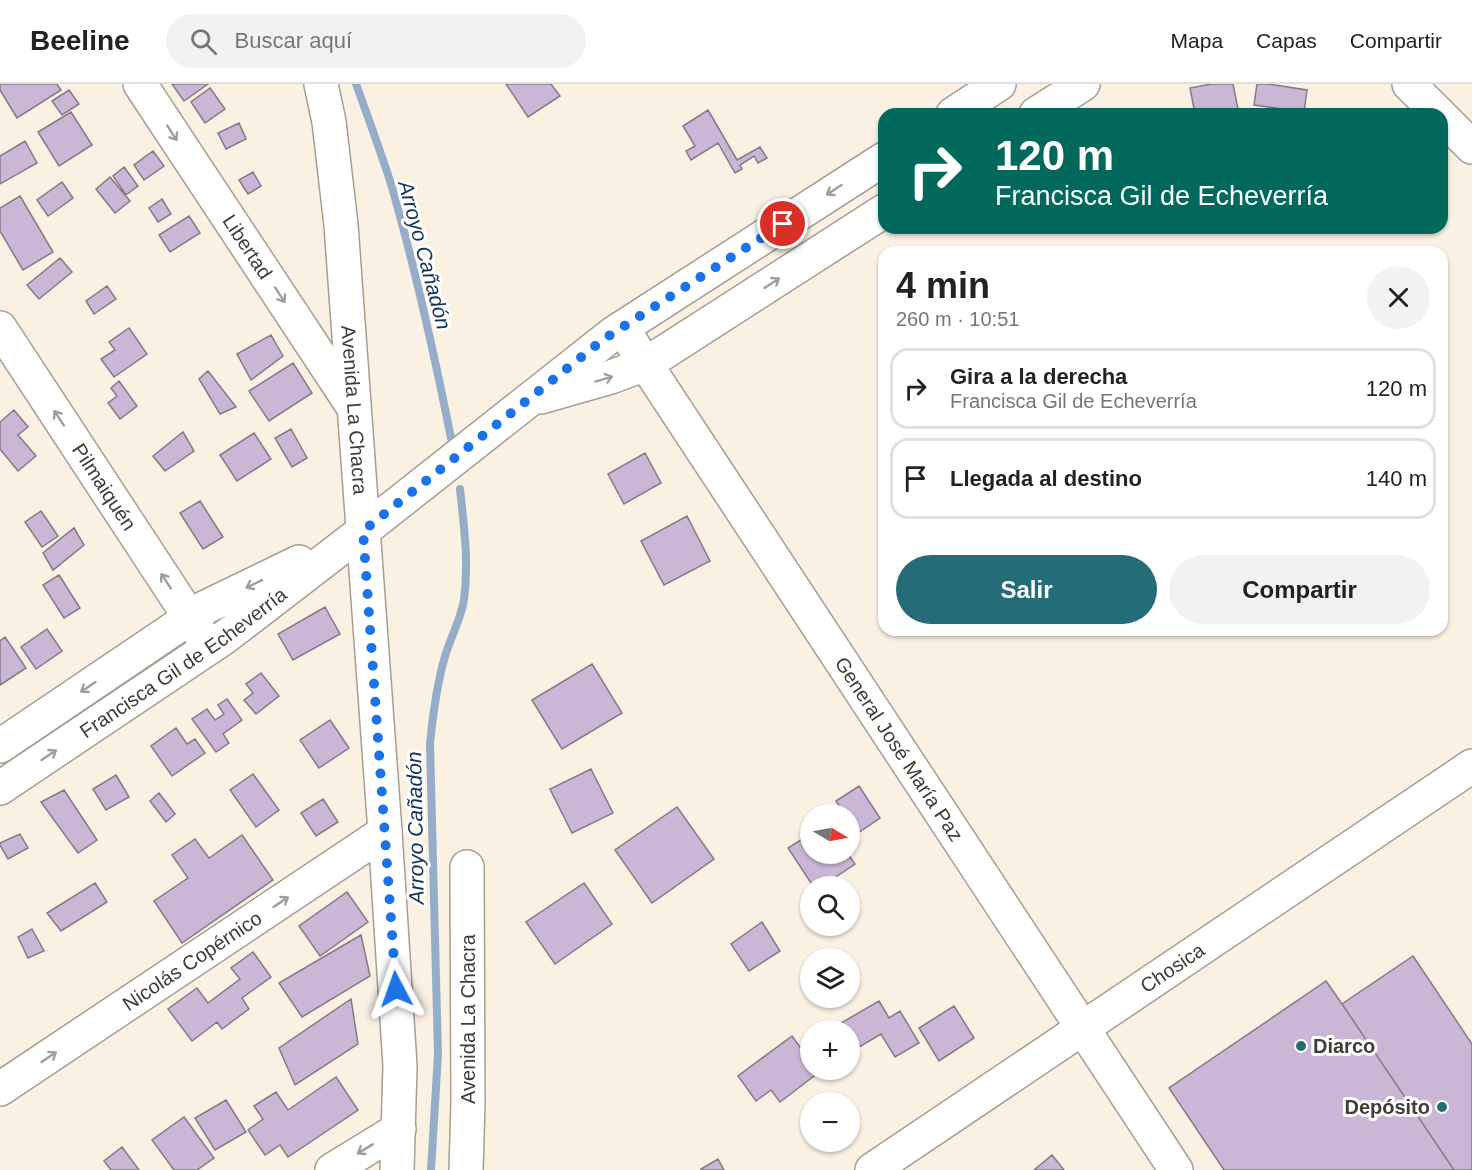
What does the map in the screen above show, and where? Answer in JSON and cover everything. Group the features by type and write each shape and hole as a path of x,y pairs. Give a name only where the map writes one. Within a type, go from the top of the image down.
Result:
{"street":[{"name":"Libertad","path":"140,84 354,409"},
{"name":"Avenida La Chacra","path":"321,84 329,122 341,225 385,832 400,1066 397,1170"},
{"path":"961,108 999,84"},
{"path":"1045,108 1083,84"},
{"path":"1409,84 1433,108"},
{"path":"1448,123 1472,147"},
{"name":"Francisca Gil de Echeverría","path":"0,788 209,648 363,531 596,346 878,163"},
{"name":"Francisca Gil de Echeverría","path":"527,400 611,377 646,363 878,216"},
{"name":"Pilmaiquén","path":"0,328 10,366 209,648"},
{"name":"General José María Paz","path":"622,328 1176,1170"},
{"name":"Francisca Gil de Echeverría","path":"0,746 206,607 363,531"},
{"name":"Chosica","path":"874,1169 1472,766"},
{"name":"Nicolás Copérnico","path":"0,1089 385,832"},
{"name":"Avenida La Chacra","path":"466,1170 467,867"},
{"path":"332,1170 399,1129"}],"building":[{"path":"0,84 57,84 61,90 17,118 0,90"},
{"path":"172,84 208,84 184,101"},
{"path":"506,84 551,84 560,96 528,117"},
{"path":"1211,84 1233,84 1238,108 1194,108 1190,88"},
{"path":"1257,84 1307,90 1305,108 1254,105"},
{"path":"210,88 225,109 205,123 191,102"},
{"path":"69,90 79,104 62,115 52,101"},
{"path":"708,110 737,160 760,147 767,158 758,163 754,156 740,165 742,169 735,173 718,143 691,160 686,151 695,146 683,126"},
{"path":"71,112 92,145 59,166 38,132"},
{"path":"239,123 246,139 226,149 218,133"},
{"path":"25,141 37,163 0,184 0,156"},
{"path":"153,151 164,166 144,180 134,165"},
{"path":"124,167 138,186 126,195 113,176"},
{"path":"253,172 261,186 248,194 239,180"},
{"path":"110,177 130,201 115,213 96,189"},
{"path":"62,182 73,198 48,216 37,200"},
{"path":"20,196 53,252 23,270 0,231 0,208"},
{"path":"162,199 171,214 158,222 149,208"},
{"path":"189,216 200,233 170,252 159,235"},
{"path":"60,258 72,272 39,299 27,285"},
{"path":"107,286 116,299 94,314 86,301"},
{"path":"129,328 147,354 114,377 101,359 115,350 109,342"},
{"path":"271,335 283,356 251,380 237,354"},
{"path":"293,363 312,393 269,421 249,391"},
{"path":"208,371 236,407 220,414 199,379"},
{"path":"119,381 137,406 120,419 108,403 117,396 111,388"},
{"path":"14,410 28,427 18,435 36,456 18,471 0,449 0,422"},
{"path":"291,429 307,458 292,467 275,438"},
{"path":"183,432 194,451 165,471 153,456"},
{"path":"254,433 271,459 237,481 220,455"},
{"path":"645,453 661,483 624,504 608,474"},
{"path":"200,501 223,537 203,549 180,513"},
{"path":"41,511 58,536 42,547 25,522"},
{"path":"687,516 710,561 664,585 641,541"},
{"path":"74,528 84,545 53,570 43,553"},
{"path":"59,575 80,608 64,618 43,585"},
{"path":"325,607 340,634 293,660 278,634"},
{"path":"47,629 62,651 36,669 21,647"},
{"path":"5,637 26,668 0,685 0,641"},
{"path":"592,664 622,713 562,749 532,700"},
{"path":"261,673 279,696 256,714 244,700 253,693 246,684"},
{"path":"227,699 242,720 223,734 229,743 216,752 192,719 207,709 215,720 224,714 218,705"},
{"path":"330,720 349,748 319,768 300,740"},
{"path":"176,728 187,744 195,739 205,753 172,776 151,746"},
{"path":"591,769 613,813 572,833 550,789"},
{"path":"253,774 279,810 256,827 230,790"},
{"path":"116,775 129,797 106,810 93,789"},
{"path":"859,786 880,818 860,832 860,804 838,804 836,801"},
{"path":"64,790 97,840 78,853 41,802"},
{"path":"159,793 175,814 166,822 150,801"},
{"path":"323,799 338,822 316,836 301,813"},
{"path":"677,807 714,859 652,903 615,850"},
{"path":"20,834 28,848 8,859 0,843"},
{"path":"242,835 273,880 182,943 154,901 188,878 172,855 195,839 209,858"},
{"path":"800,840 800,864 855,864 837,876 806,876 788,848"},
{"path":"95,883 107,902 61,931 47,913"},
{"path":"584,883 612,924 555,964 526,922"},
{"path":"347,892 368,922 320,956 299,926"},
{"path":"762,922 780,951 749,971 731,944"},
{"path":"32,929 44,951 28,958 18,937"},
{"path":"361,935 370,976 302,1017 279,983"},
{"path":"253,952 271,977 242,998 249,1009 222,1029 217,1022 192,1041 168,1009 197,988 208,1003 240,979 231,968"},
{"name":"Depósito","path":"1413,956 1472,1044 1472,1170 1454,1170 1342,1004"},
{"name":"Diarco","path":"1326,981 1454,1170 1224,1170 1169,1088"},
{"path":"351,999 358,1044 295,1085 279,1048"},
{"path":"879,1001 889,1018 900,1011 919,1043 895,1057 881,1034 860,1046 860,1020 846,1020"},
{"path":"954,1006 974,1038 939,1061 919,1028"},
{"path":"792,1036 800,1047 800,1080 809,1080 780,1102 771,1090 756,1101 738,1076"},
{"path":"336,1077 358,1110 288,1157 280,1145 265,1155 248,1130 263,1119 254,1106 276,1092 288,1110"},
{"path":"226,1100 246,1132 215,1150 195,1118"},
{"path":"184,1117 214,1158 197,1170 174,1170 152,1140"},
{"path":"122,1147 139,1170 111,1170 104,1161"},
{"path":"1052,1155 1064,1170 1034,1170"},
{"path":"718,1159 724,1170 701,1170 701,1169"}],"waterway":[{"name":"Arroyo Cañadón","path":"356,84 400,215 424,310 451,438"},
{"name":"Arroyo Cañadón","path":"431,1170 438,1054 430,744 440,675 464,600 466,558 460,489"}],"place":[{"name":"Diarco","path":"1301,1046"},
{"name":"Depósito","path":"1442,1107"}],"route":[{"path":"396,989 363,531 604,339 783,224"}]}
